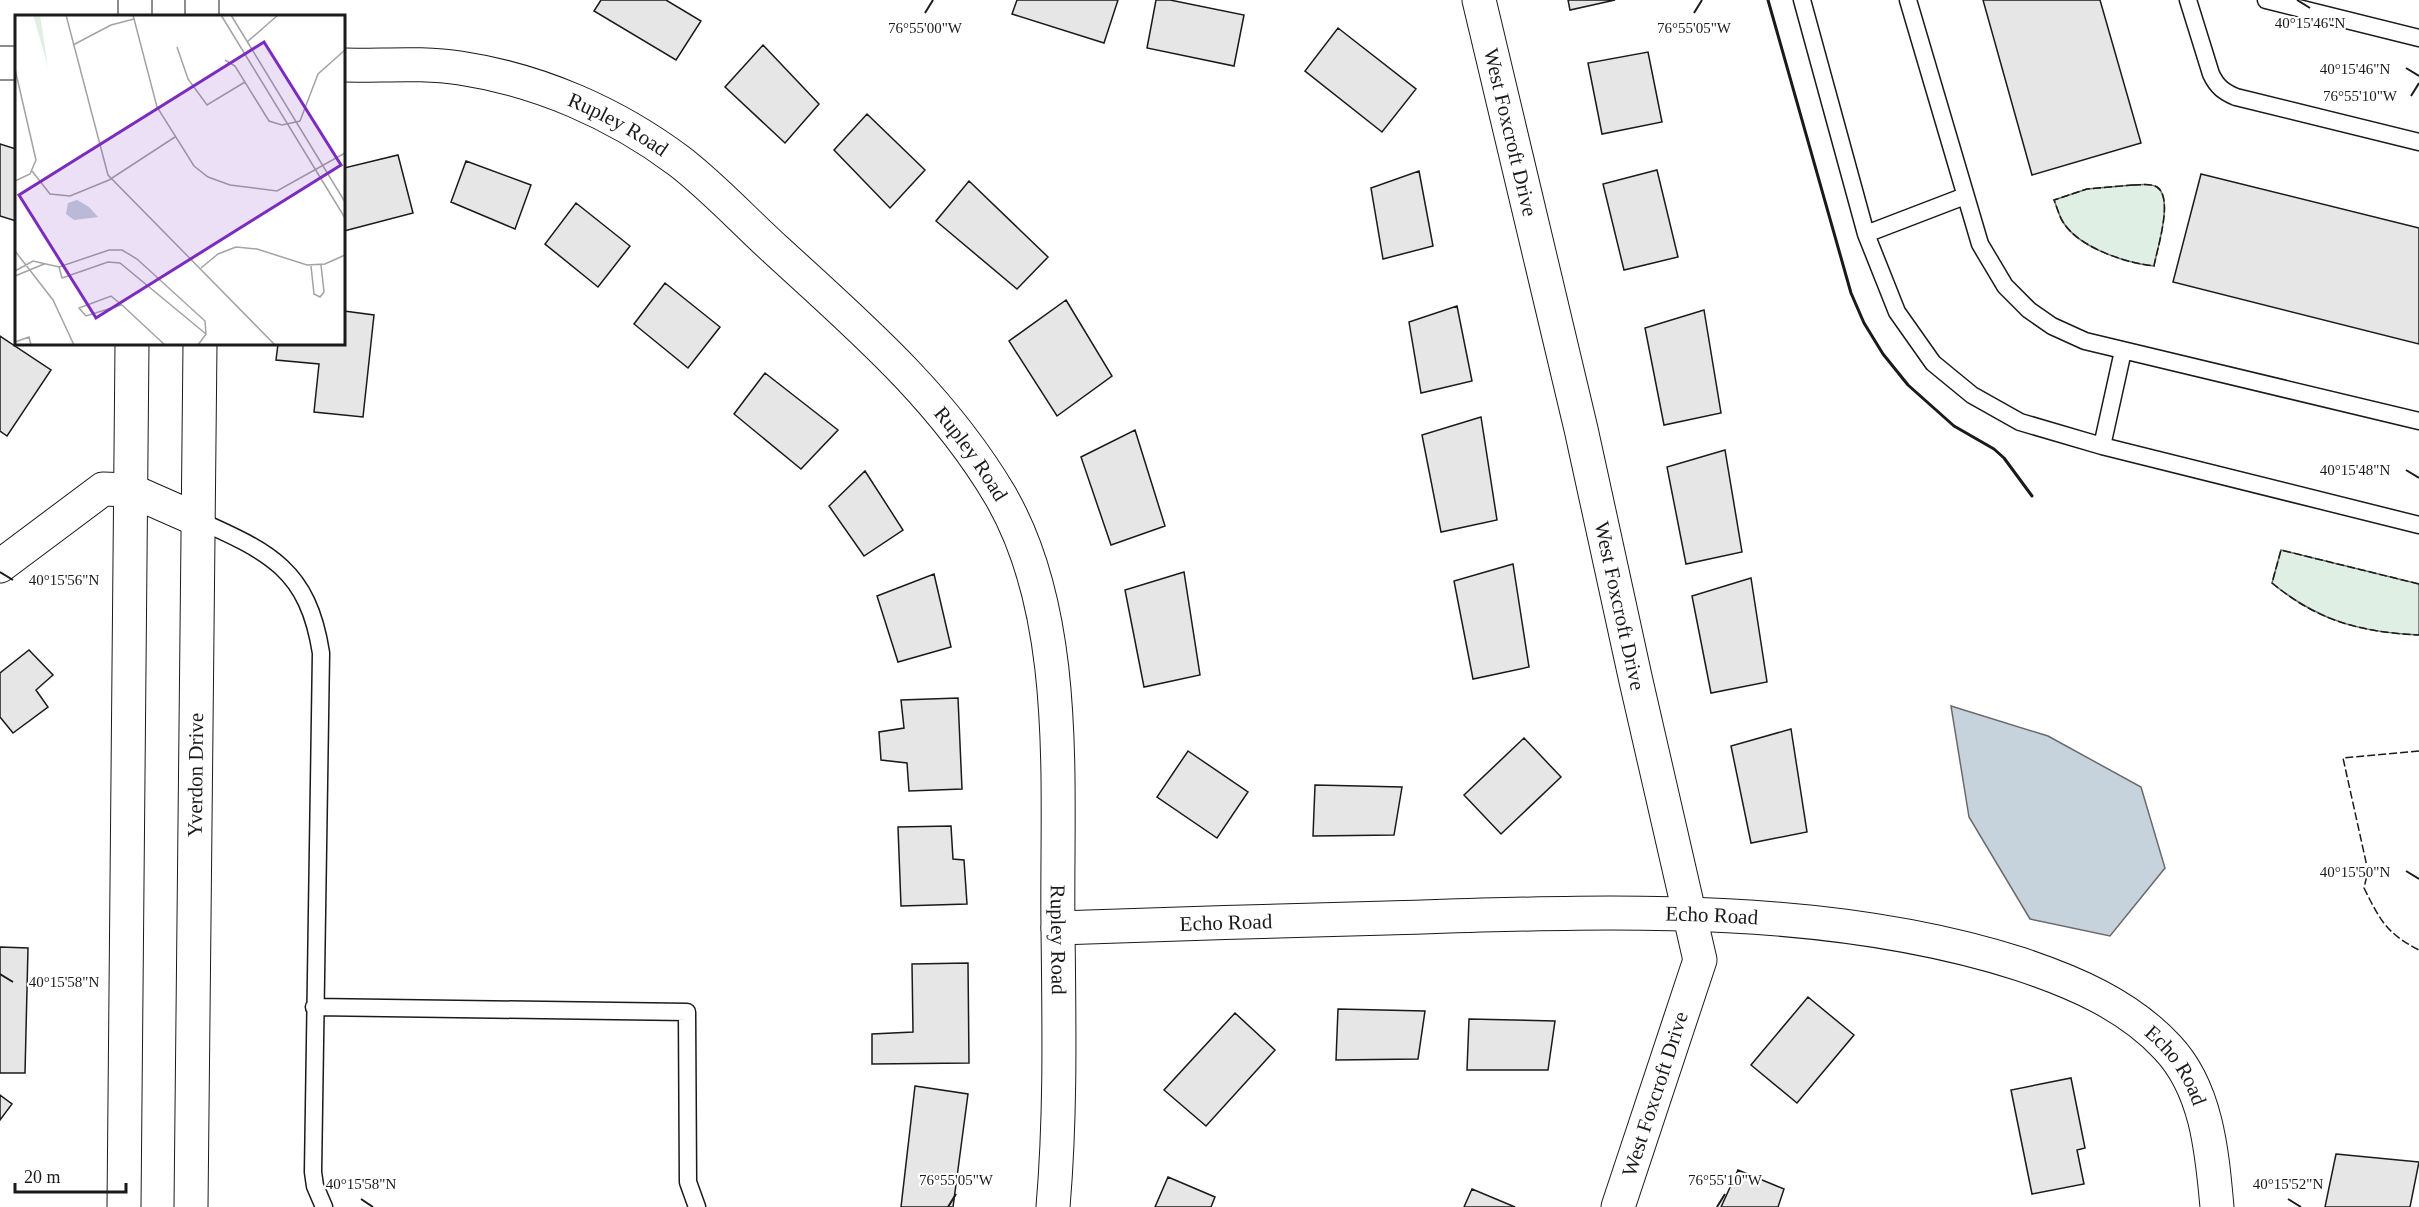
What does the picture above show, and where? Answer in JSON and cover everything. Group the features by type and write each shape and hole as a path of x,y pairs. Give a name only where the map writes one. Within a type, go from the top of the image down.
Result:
{"street":[{"name":"West Foxcroft Drive","path":"1479,0 1581,429 1700,960 1618,1207"},
{"name":"Rupley Road","path":"345,65 455,67 508,77 567,97 631,129 681,162 881,346 958,431 1002,498 1036,580 1049,640 1058,769 1059,1136 1053,1207"},
{"path":"124,1207 132,345"},
{"name":"Yverdon Drive","path":"191,1207 200,345"},
{"path":"0,566 103,489 130,490 198,520"},
{"name":"Echo Road","path":"1058,928 1460,916 1690,915 1791,921 1887,931 1977,951 2057,976 2115,1005 2135,1018 2169,1048 2190,1080 2205,1119 2217,1207"}],"lane":[{"path":"1802,0 1866,234 1897,312 1933,363 1972,395 2020,422 2102,446 2419,525"},
{"path":"1908,0 1980,244 2004,286 2029,310 2052,326 2085,341 2419,421"},
{"path":"2188,0 2211,74 2215,83 2224,92 2236,97 2419,142"},
{"path":"2266,0 2419,38"},
{"path":"1866,234 1965,196"},
{"path":"2102,446 2123,351"},
{"path":"198,520 246,542 285,569 303,590 317,624 321,653 313,1172 315,1186 324,1207"},
{"path":"314,1007 687,1012 688,1182 696,1207"}],"green space":[{"path":"2133,185 2154,186 2162,193 2164,212 2154,266 2130,262 2091,247 2070,231 2063,222 2054,200 2087,189"},
{"path":"2281,550 2419,584 2419,635 2359,627 2306,607 2272,583"}],"shaded area":[{"path":"1951,706 2048,736 2141,787 2165,868 2110,936 2030,919 1969,817"}],"building":[{"path":"601,0 666,0 701,21 676,60 594,11"},
{"path":"1017,0 1118,0 1104,43 1012,14"},
{"path":"1156,0 1170,0 1244,15 1234,66 1147,48"},
{"path":"1568,0 1615,0 1570,10"},
{"path":"1983,0 2100,0 2141,143 2032,175"},
{"path":"1338,28 1416,89 1382,132 1305,71"},
{"path":"763,45 819,104 785,143 725,87"},
{"path":"1648,52 1662,122 1602,134 1588,63"},
{"path":"867,114 925,170 890,208 834,150"},
{"path":"0,144 15,149 15,221 0,216"},
{"path":"398,155 413,213 345,231 345,168"},
{"path":"466,161 531,185 515,229 451,202"},
{"path":"1657,170 1678,257 1624,270 1603,184"},
{"path":"1419,171 1433,246 1383,259 1371,188"},
{"path":"2201,174 2419,228 2419,344 2173,282"},
{"path":"969,181 1048,257 1017,289 936,221"},
{"path":"576,203 630,246 598,287 545,244"},
{"path":"665,283 720,327 688,368 634,324"},
{"path":"1066,300 1112,376 1057,416 1009,341"},
{"path":"1457,306 1472,381 1421,393 1409,322"},
{"path":"1704,310 1721,413 1664,425 1645,328"},
{"path":"345,311 374,315 363,417 314,412 319,364 276,360 278,345 345,345"},
{"path":"0,336 51,370 7,436 0,431"},
{"path":"765,373 838,430 801,469 734,414"},
{"path":"1481,417 1497,520 1441,532 1422,435"},
{"path":"1135,430 1165,526 1111,545 1081,457"},
{"path":"1725,450 1742,552 1686,564 1667,467"},
{"path":"865,471 903,530 864,556 829,506"},
{"path":"1513,564 1529,667 1473,679 1454,581"},
{"path":"1184,572 1200,675 1144,687 1125,590"},
{"path":"934,574 951,647 898,662 877,596"},
{"path":"1751,578 1767,682 1711,693 1692,596"},
{"path":"29,650 53,675 36,690 48,707 13,733 0,717 0,673"},
{"path":"958,698 962,789 909,791 907,763 881,760 879,732 904,728 901,700"},
{"path":"1791,729 1807,832 1751,843 1731,746"},
{"path":"1524,738 1561,777 1501,834 1464,795"},
{"path":"1188,751 1248,792 1217,838 1157,797"},
{"path":"1315,785 1402,787 1394,835 1313,836"},
{"path":"951,826 953,859 964,860 967,904 901,906 898,827"},
{"path":"0,947 28,948 25,1073 0,1073"},
{"path":"968,963 969,1063 872,1064 872,1034 913,1032 912,964"},
{"path":"1808,997 1854,1035 1797,1103 1751,1065"},
{"path":"1338,1009 1425,1011 1418,1059 1336,1060"},
{"path":"1235,1013 1275,1050 1206,1126 1164,1090"},
{"path":"1469,1019 1555,1021 1548,1070 1467,1070"},
{"path":"2071,1078 2085,1148 2077,1150 2084,1184 2032,1194 2011,1090"},
{"path":"915,1086 968,1094 953,1207 901,1207"},
{"path":"0,1095 12,1104 0,1120"},
{"path":"2336,1154 2419,1162 2410,1207 2325,1207"},
{"path":"1738,1170 1784,1189 1778,1207 1721,1207"},
{"path":"1168,1177 1215,1197 1211,1207 1155,1207"},
{"path":"1472,1189 1515,1207 1464,1207"}],"fence":[{"path":"2133,185 2154,186 2162,193 2164,212 2154,266 2130,262 2091,247 2070,231 2063,222 2054,200 2087,189 2133,185"},
{"path":"2419,584 2281,550 2272,583 2306,607 2341,622 2378,631 2419,635"},
{"path":"2419,751 2343,758 2368,871 2364,888 2385,925 2399,938 2419,950"}],"wall":[{"path":"1768,0 1851,293 1864,323 1883,354 1908,385 1954,426 1994,449 2004,458 2032,496"}]}
